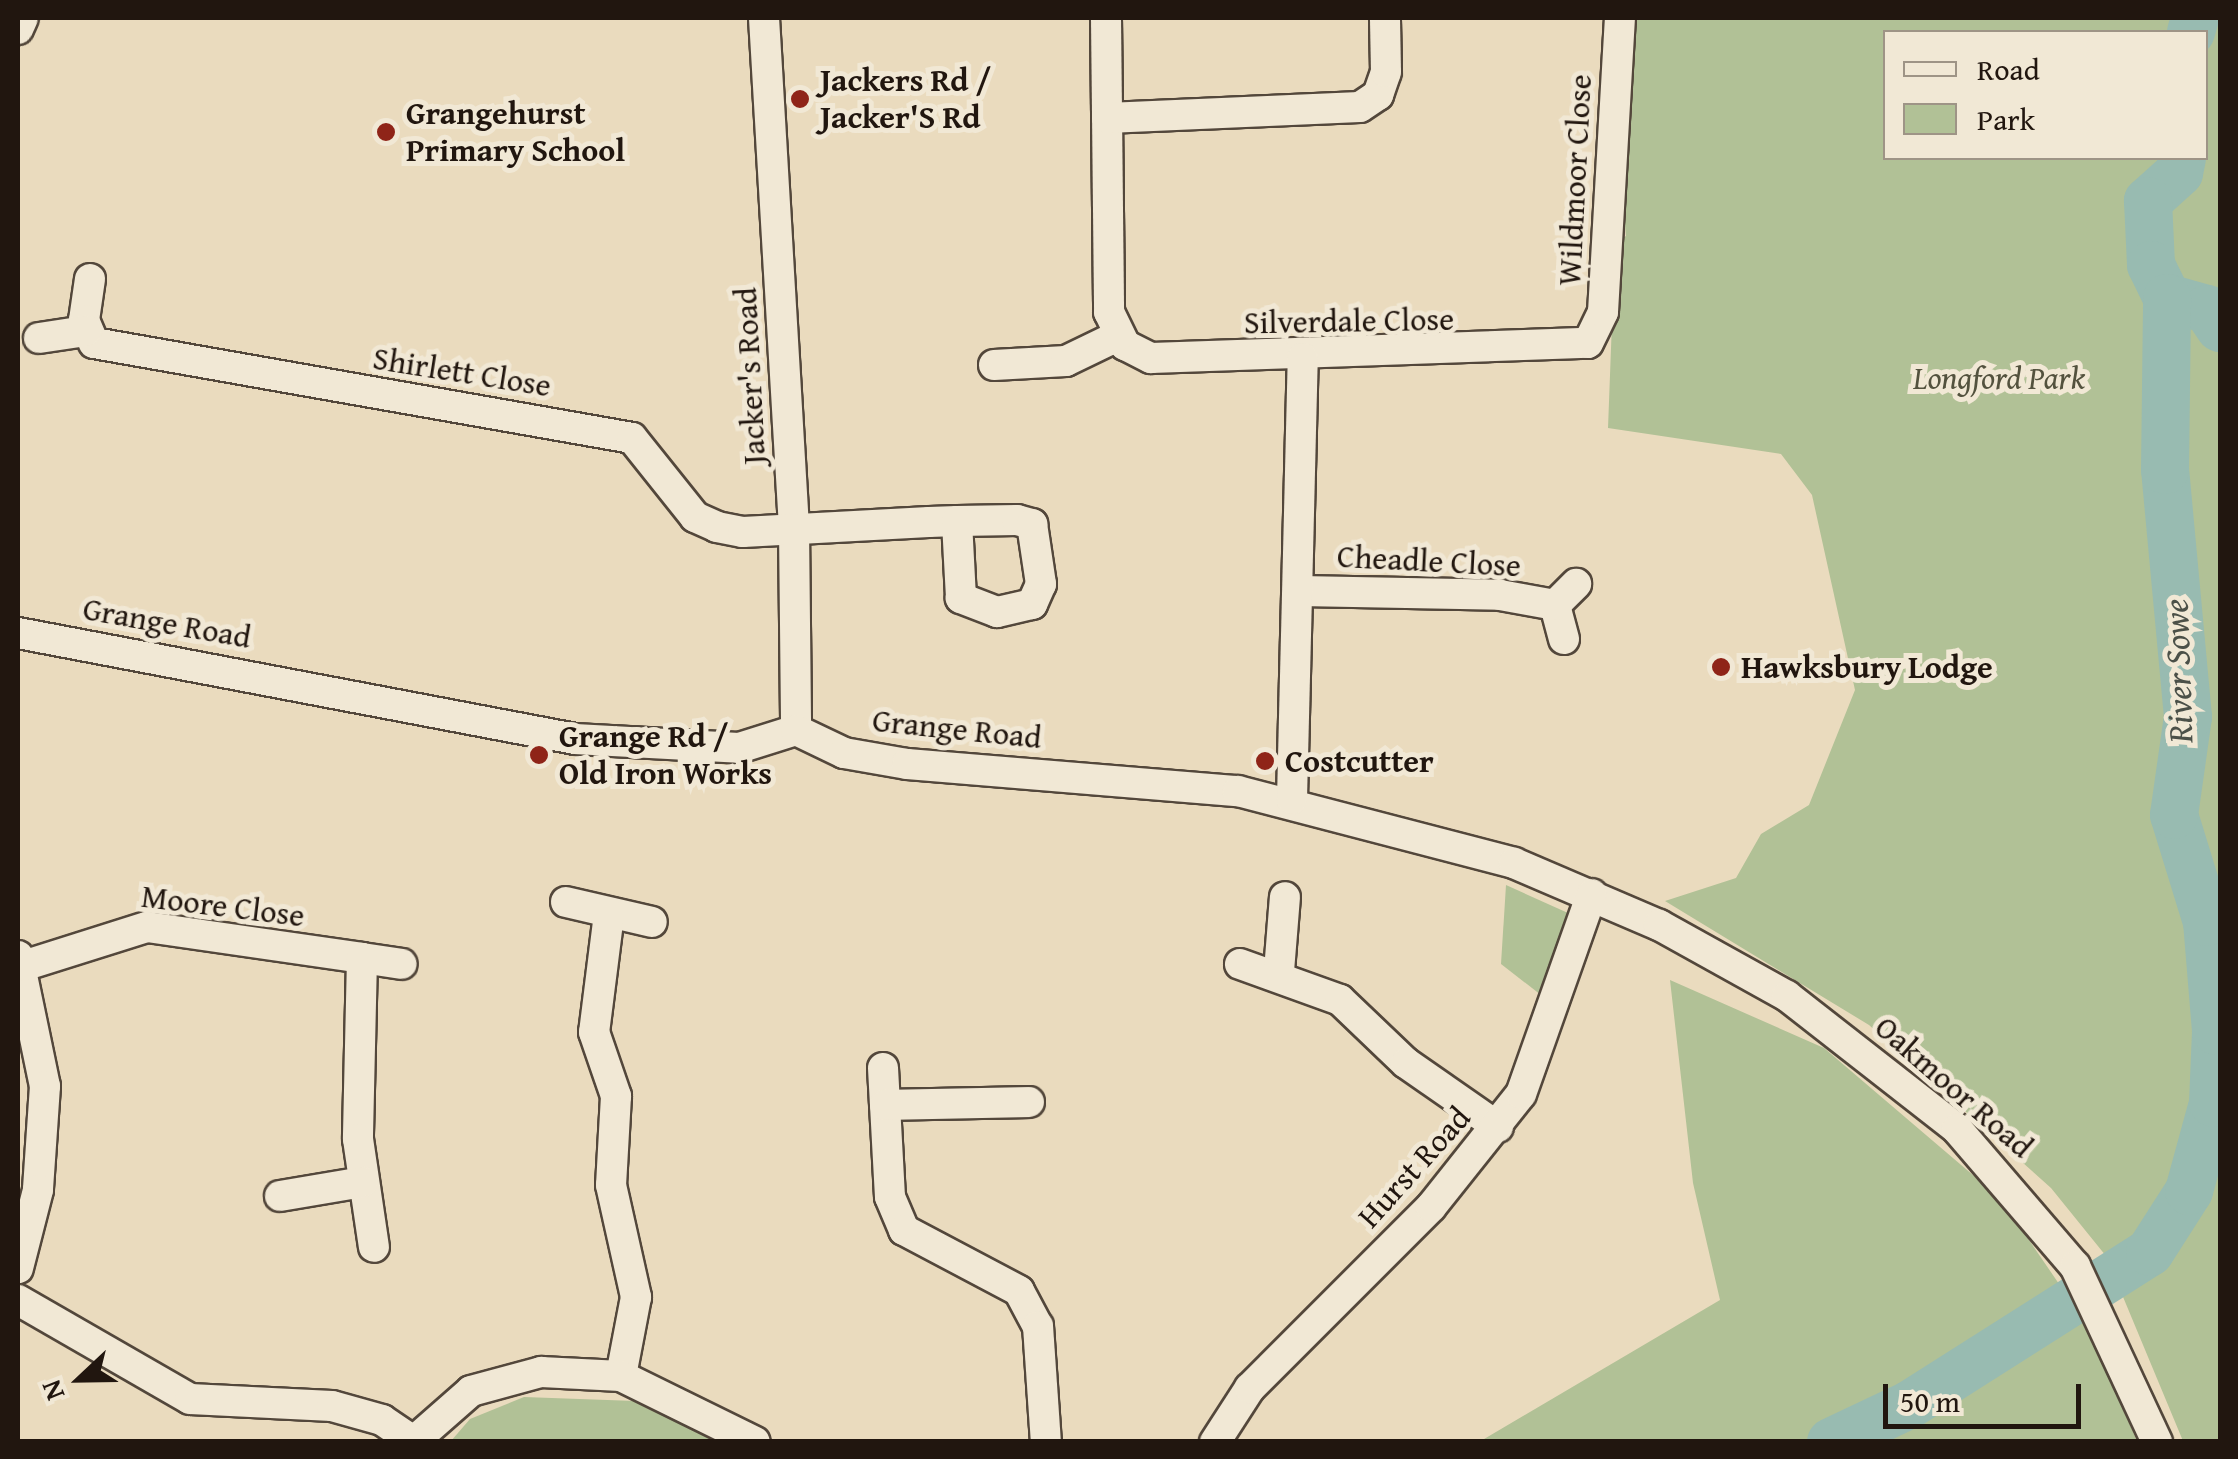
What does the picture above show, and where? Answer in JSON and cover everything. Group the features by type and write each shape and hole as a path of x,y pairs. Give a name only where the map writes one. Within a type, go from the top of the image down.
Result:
{"street":[{"path":"18,29 24,18"},
{"name":"Jacker's Road","path":"764,18 794,528 796,730"},
{"path":"994,365 1066,361 1118,336 1108,312 1106,18"},
{"path":"1107,118 1360,107 1378,95 1386,72 1385,18"},
{"name":"Wildmoor Close","path":"1588,343 1603,312 1620,18"},
{"path":"39,338 86,331 90,278"},
{"name":"Shirlett Close","path":"86,331 110,348 611,432 657,461 696,518 743,532 957,521"},
{"name":"Silverdale Close","path":"1118,336 1151,358 1304,358 1588,343"},
{"name":"Cheadle Close","path":"1292,799 1304,358"},
{"name":"Cheadle Close","path":"1300,591 1566,594 1564,639"},
{"name":"Grange Road","path":"18,633 575,739 739,748 796,730 844,753 907,764 1145,777 1292,799 1435,837 1592,894"},
{"name":"Hurst Road","path":"1215,1442 1250,1388 1498,1128 1540,1052 1592,894"},
{"name":"Oakmoor Road","path":"1592,894 1738,968 1858,1047 2005,1176 2075,1266 2100,1307 2156,1442"},
{"path":"1279,971 1285,897"},
{"path":"566,902 652,922"},
{"path":"608,914 594,1032 616,1096 612,1185 636,1297 621,1376"},
{"name":"Moore Close","path":"20,961 146,927 402,964"},
{"path":"362,958 364,1182 374,1248"},
{"path":"18,1268 40,1036 20,961"},
{"path":"1240,964 1279,971 1371,1021 1406,1063 1498,1128"},
{"path":"884,1068 890,1197 904,1230 993,1270 1019,1290 1038,1326 1046,1442"},
{"path":"885,1105 1029,1102"},
{"path":"280,1196 364,1182"},
{"path":"18,1300 190,1399 332,1406 382,1420 413,1441 492,1382 621,1376 755,1442"}],"green space":[{"name":"Longford Park","path":"1629,18 2220,18 2220,1441 2183,1441 2106,1256 2051,1188 1869,1025 1665,901 1736,878 1761,834 1809,805 1855,690 1812,495 1781,454 1608,428 1615,242 1626,236 1619,172"},
{"path":"1506,885 1568,913 1541,995 1501,964"},
{"path":"1670,980 1824,1048 2001,1199 2085,1322 2137,1441 1479,1442 1720,1300 1693,1183"},
{"path":"524,1397 635,1401 719,1441 451,1441 470,1419"}],"waterway":[{"name":"River Sowe","path":"2192,30 2195,18"},
{"name":"River Sowe","path":"2182,160 2179,173 2148,201 2151,265 2167,298 2207,309 2220,328"},
{"name":"River Sowe","path":"1831,1442 1909,1405 2150,1252 2189,1191 2213,1103 2216,1031 2207,922 2174,815 2188,717 2165,470 2167,298"}],"place":[{"name":"Jackers Rd / Jacker'S Rd","path":"800,99"},
{"name":"Grangehurst Primary School","path":"386,132"},
{"name":"Hawksbury Lodge","path":"1721,667"},
{"name":"Grange Rd / Old Iron Works","path":"539,755"},
{"name":"Costcutter","path":"1265,761"}]}
